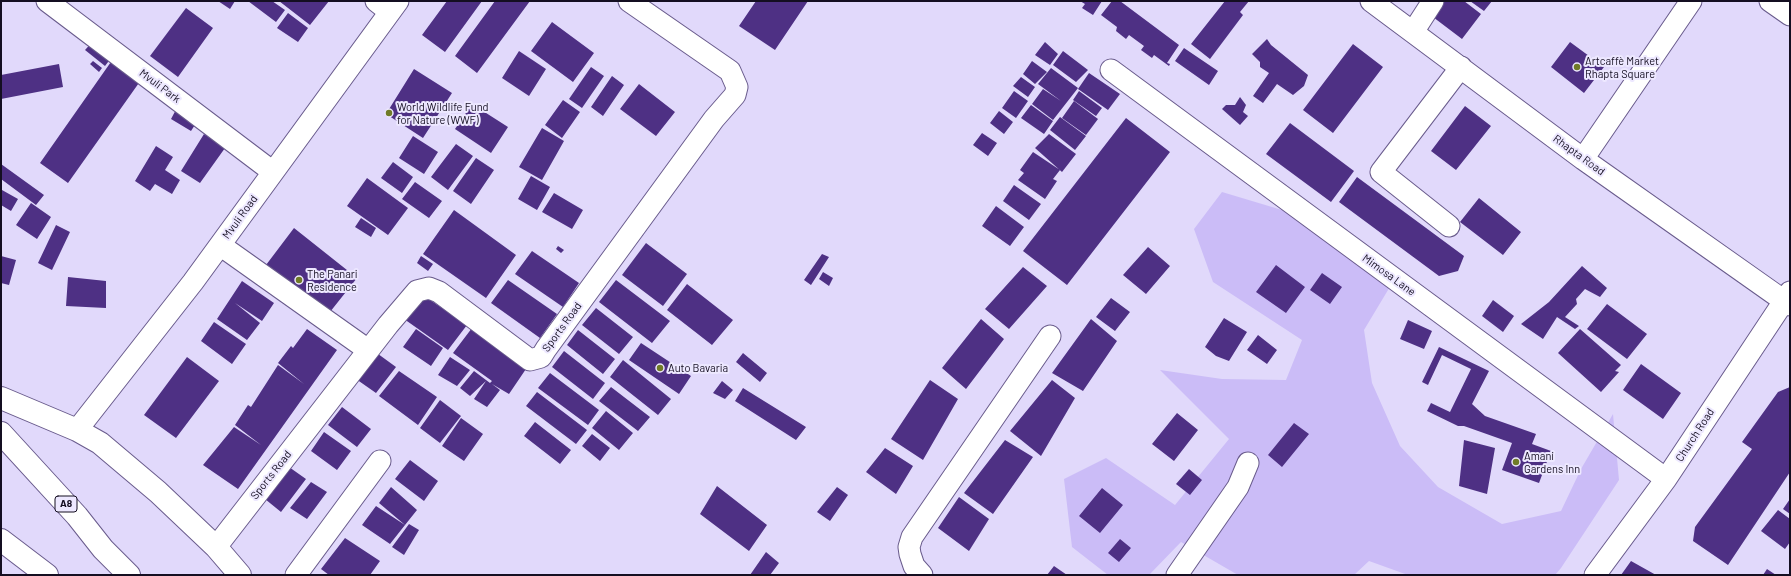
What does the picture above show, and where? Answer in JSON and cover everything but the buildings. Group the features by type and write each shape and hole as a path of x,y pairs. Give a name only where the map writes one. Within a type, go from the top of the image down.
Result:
{"highway":[{"path":"1,398 77,430 100,443 158,492 216,547 240,575"},
{"name":"A8","path":"1,433 77,516 103,548 129,575"},
{"path":"1,540 47,575"}],"street":[{"name":"Mvuli Park","path":"47,1 274,172"},
{"name":"Sports Road","path":"216,547 368,350 411,297 418,291 429,288 439,292 530,360 541,356 714,119 735,95 737,87 730,71 629,1"},
{"name":"Rhapta Road","path":"1371,1 1583,159 1788,299"},
{"path":"1413,32 1433,1"},
{"path":"1583,159 1691,1"},
{"path":"1770,1 1790,15"},
{"name":"Mvuli Road","path":"77,430 220,245 274,172 388,5"},
{"path":"1449,226 1382,172 1461,67"},
{"name":"Mimosa Lane","path":"1111,70 1666,479"},
{"path":"220,245 368,350"},
{"name":"Church Road","path":"1595,575 1666,479 1788,299"},
{"path":"922,575 914,566 910,554 909,547 912,536 1050,336"},
{"path":"296,575 380,461"},
{"path":"1177,575 1238,487 1248,463"}],"shaded area":[{"path":"1222,192 1282,210 1397,275 1364,330 1372,383 1400,446 1438,487 1502,524 1561,511 1581,469 1613,414 1619,480 1555,575 1408,575 1369,561 1354,575 1238,575 1181,542 1149,575 1108,575 1072,547 1064,479 1106,458 1175,505 1229,439 1160,370 1222,379 1286,380 1302,340 1213,282 1194,229"}],"place":[{"name":"Artcaffè Market Rhapta Square","path":"1577,67"},
{"name":"World Wildlife Fund for Nature (WWF)","path":"389,113"},
{"name":"The Panari Residence","path":"299,280"},
{"name":"Auto Bavaria","path":"660,368"},
{"name":"Amani Gardens Inn","path":"1516,462"}]}
